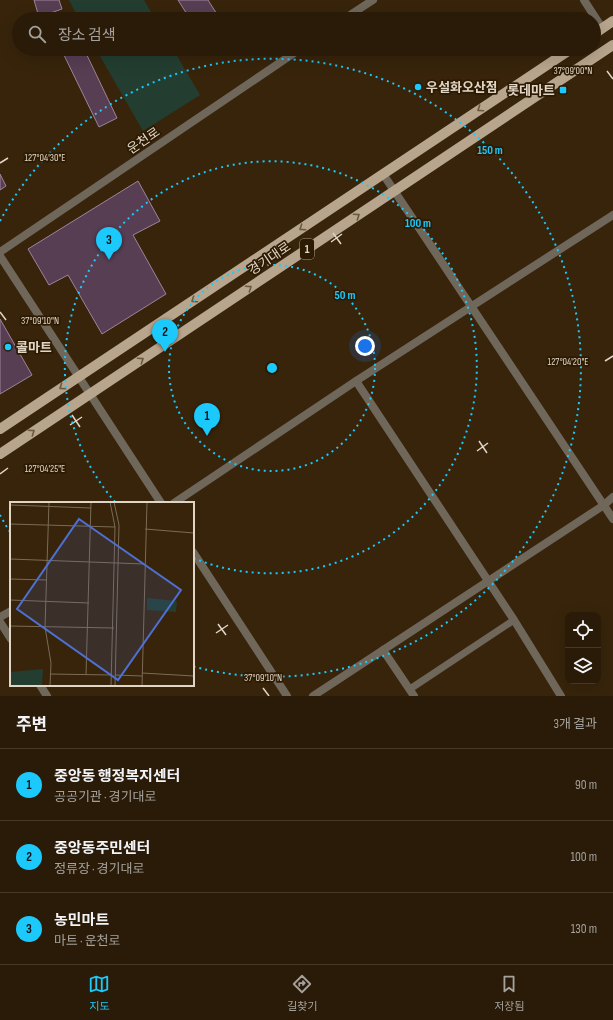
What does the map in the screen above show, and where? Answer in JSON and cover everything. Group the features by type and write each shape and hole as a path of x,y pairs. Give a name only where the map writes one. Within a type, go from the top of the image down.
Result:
{"main road":[{"path":"601,29 613,21"},
{"name":"경기대로","path":"601,53 613,45"},
{"name":"경기대로","path":"0,429 560,56"},
{"name":"경기대로","path":"0,454 596,56"}],"street":[{"path":"355,12 373,0"},
{"path":"584,0 589,12"},
{"name":"운천로","path":"0,252 290,56"},
{"path":"383,174 613,519"},
{"path":"175,502 356,381 613,215"},
{"path":"0,256 160,502"},
{"path":"356,381 514,620 561,696"},
{"path":"313,696 604,505 613,497"},
{"path":"194,554 287,696"},
{"path":"0,617 10,612"},
{"path":"0,622 10,637"},
{"path":"383,650 412,693"},
{"path":"41,686 47,696"}],"lane":[{"path":"412,693 514,620"}],"green space":[{"path":"69,0 144,0 151,12 75,12"},
{"path":"100,56 177,56 200,95 143,131"}],"building":[{"path":"34,0 59,0 62,9 53,12 38,12"},
{"path":"178,0 208,0 216,12 186,12"},
{"path":"64,56 87,56 117,118 99,127"},
{"path":"0,174 6,186 0,190"},
{"path":"138,181 160,221 133,235 166,294 102,334 68,275 49,285 28,249"},
{"name":"콜마트","path":"0,319 32,375 0,394"}],"place":[{"name":"우설화오산점","path":"418,87"},
{"name":"롯데마트","path":"563,90"},
{"name":"농민마트","path":"109,260"},
{"name":"콜마트","path":"8,347"},
{"name":"중앙동주민센터","path":"165,352"},
{"name":"중앙동 행정복지센터","path":"207,436"}]}
